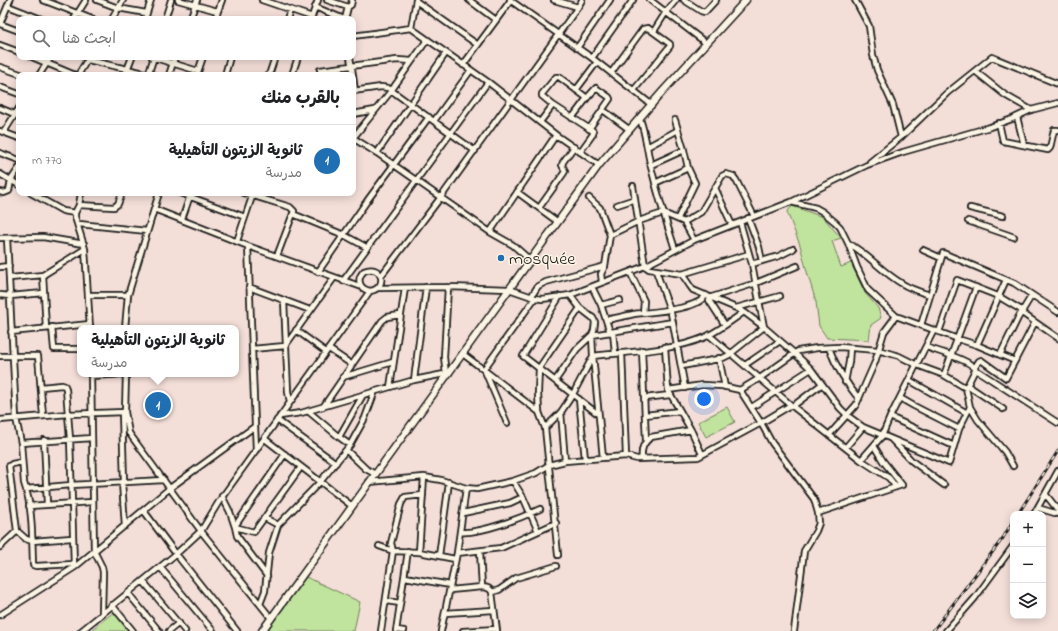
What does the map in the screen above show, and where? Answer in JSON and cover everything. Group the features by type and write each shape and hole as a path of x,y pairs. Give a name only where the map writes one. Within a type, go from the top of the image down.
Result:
{"main road":[{"path":"262,631 599,165 706,43 746,0"}],"street":[{"path":"10,0 0,24 16,30"},
{"path":"43,0 85,16"},
{"path":"76,16 86,0"},
{"path":"97,0 118,8 146,13"},
{"path":"114,16 123,0"},
{"path":"146,16 152,0"},
{"path":"166,16 171,0"},
{"path":"178,0 196,2 218,11"},
{"path":"216,16 222,0"},
{"path":"262,0 274,2 306,16"},
{"path":"313,16 318,0"},
{"path":"327,0 348,7"},
{"path":"345,16 352,0"},
{"path":"411,28 416,0 478,45"},
{"path":"469,0 496,20"},
{"path":"463,65 510,0 592,58 652,105"},
{"path":"554,0 578,8"},
{"path":"379,288 381,284 381,276 441,198 578,8 582,0"},
{"path":"577,48 610,0"},
{"path":"592,58 633,0"},
{"path":"650,0 706,43"},
{"path":"654,31 666,12 676,0"},
{"path":"684,0 701,12 705,12 716,0"},
{"path":"855,0 870,26 873,55 877,70 893,105 900,137"},
{"path":"191,16 196,2"},
{"path":"8,6 33,16"},
{"path":"315,7 337,16"},
{"path":"288,16 290,10"},
{"path":"356,36 411,28 488,82 556,135 599,165"},
{"path":"611,73 641,31 648,28 654,31 670,44 669,49 634,90"},
{"path":"356,134 391,91 427,40"},
{"path":"0,45 16,51"},
{"path":"377,153 446,53"},
{"path":"867,165 947,94 992,57 1058,84"},
{"path":"40,60 70,72"},
{"path":"42,72 49,60"},
{"path":"79,72 86,60"},
{"path":"94,60 138,72"},
{"path":"126,72 131,60"},
{"path":"150,72 152,60"},
{"path":"162,60 195,72"},
{"path":"170,72 174,60"},
{"path":"198,72 202,60"},
{"path":"226,72 229,60"},
{"path":"270,72 274,60"},
{"path":"293,72 297,60"},
{"path":"350,60 352,72"},
{"path":"320,70 398,60 412,61"},
{"path":"576,90 597,62"},
{"path":"0,67 16,73"},
{"path":"434,121 471,70"},
{"path":"975,71 1005,95 1031,110"},
{"path":"580,152 593,134 593,131 553,105 542,96 542,94 556,77 559,77 587,98"},
{"path":"343,281 366,247 488,82"},
{"path":"0,86 16,93"},
{"path":"356,91 384,87 475,150"},
{"path":"572,118 595,88 609,97 610,100 589,129"},
{"path":"154,209 248,246 370,291 379,288 448,287 509,289 542,299 570,295 645,266 694,240 791,202 867,165 903,152 999,124 1031,110 1058,103"},
{"path":"540,122 553,105"},
{"path":"0,108 16,115"},
{"path":"356,113 375,110"},
{"path":"603,110 630,130"},
{"path":"16,116 1,132 16,137"},
{"path":"1017,116 1024,145"},
{"path":"318,272 429,117"},
{"path":"640,119 663,213 675,249"},
{"path":"675,120 688,168 695,183 678,218"},
{"path":"999,124 1003,141 1049,149 1054,130 1058,130"},
{"path":"647,147 678,130"},
{"path":"490,232 556,135"},
{"path":"356,140 394,164 490,232 513,245 530,260"},
{"path":"539,208 564,173 565,171 562,165 563,162 574,147"},
{"path":"651,165 684,150"},
{"path":"0,154 16,159"},
{"path":"655,182 688,168"},
{"path":"0,192 8,192 11,180 16,172"},
{"path":"0,174 16,183"},
{"path":"684,222 701,212 722,176 726,174 733,176 754,216"},
{"path":"633,186 645,266 649,269 682,274 749,254"},
{"path":"715,188 732,225"},
{"path":"517,192 558,222"},
{"path":"36,196 62,211 75,213"},
{"path":"80,196 79,205 75,213 84,246 89,295 90,325"},
{"path":"79,205 114,207 118,204 121,196"},
{"path":"125,325 128,295 158,196"},
{"path":"182,220 190,196"},
{"path":"192,196 245,217"},
{"path":"237,241 252,196"},
{"path":"259,196 292,208 294,211 277,256"},
{"path":"589,198 600,208 610,235 605,266 601,274 602,282"},
{"path":"617,205 635,199"},
{"path":"791,202 816,208 823,212 840,227 868,290 896,316 958,339 976,344 1015,361"},
{"path":"970,208 1003,216"},
{"path":"610,235 639,221 663,213 678,218 684,222 694,240"},
{"path":"293,214 344,235 366,247"},
{"path":"748,218 759,247 762,261"},
{"path":"968,221 1014,237"},
{"path":"740,222 752,264 764,327"},
{"path":"79,224 147,231"},
{"path":"0,238 43,238 84,246"},
{"path":"7,238 16,418 21,443 24,484 29,506 34,566 74,565"},
{"path":"848,243 858,248 878,266 902,284 930,295"},
{"path":"10,278 43,275 84,246"},
{"path":"248,246 256,450"},
{"path":"752,264 779,256 793,249"},
{"path":"923,250 941,258"},
{"path":"921,325 942,254 945,252 1006,280 1058,312"},
{"path":"0,266 9,266"},
{"path":"484,369 533,297 536,288 540,284 605,266"},
{"path":"712,297 756,283 797,266"},
{"path":"362,288 359,279 364,271 373,269 381,276"},
{"path":"656,271 673,322 685,388"},
{"path":"630,272 644,301 643,313"},
{"path":"682,274 690,286 744,312 764,327 811,369 833,399 848,416 863,427 882,436 949,463 959,429 970,407"},
{"path":"43,275 46,328"},
{"path":"285,346 334,278"},
{"path":"939,332 957,280 998,296 1058,338"},
{"path":"976,344 1006,280"},
{"path":"249,287 310,310"},
{"path":"279,418 323,407 414,380 447,374 444,357 448,287"},
{"path":"592,287 611,332 615,353"},
{"path":"944,375 976,287"},
{"path":"390,387 405,288"},
{"path":"414,380 426,288"},
{"path":"81,631 143,582 201,531 222,496 370,291"},
{"path":"0,295 10,296 44,293"},
{"path":"89,295 128,295"},
{"path":"570,295 580,308 593,318 594,322 594,330 592,334 593,356 603,458"},
{"path":"606,320 643,313 670,311 700,301 706,295"},
{"path":"1000,355 1018,318 1032,295"},
{"path":"560,296 523,356 598,414"},
{"path":"736,308 780,296"},
{"path":"712,297 710,302 725,325"},
{"path":"284,300 285,346 290,402"},
{"path":"600,305 620,300"},
{"path":"558,555 546,428 539,412 539,368 580,308"},
{"path":"593,356 678,345 695,341 710,335 744,312"},
{"path":"323,407 382,321 387,317 400,315"},
{"path":"830,434 848,416 859,399 875,362 884,332 896,316"},
{"path":"555,381 578,349 592,334 673,322"},
{"path":"1013,466 970,407 966,387 979,361 981,360 1006,378 1035,322"},
{"path":"11,332 52,327 77,326"},
{"path":"52,327 54,349 77,349"},
{"path":"682,366 729,355 764,327"},
{"path":"296,330 327,351 352,364"},
{"path":"861,460 882,436 934,330"},
{"path":"710,335 792,405 861,460 889,478 896,487"},
{"path":"745,365 780,341"},
{"path":"252,349 285,346"},
{"path":"664,347 669,393 691,430 702,454"},
{"path":"926,347 966,362 1058,424"},
{"path":"830,348 832,357 845,382 859,399"},
{"path":"845,382 850,348"},
{"path":"645,398 685,388 703,386 725,387 740,390 802,349 850,348 878,350 900,356 917,365 944,375 1003,409"},
{"path":"642,350 646,440 641,450 642,459"},
{"path":"622,353 626,456"},
{"path":"463,354 539,412"},
{"path":"0,356 38,356 43,416"},
{"path":"546,428 573,394 593,356"},
{"path":"719,358 725,387"},
{"path":"343,377 393,362"},
{"path":"484,369 507,423"},
{"path":"752,407 811,369"},
{"path":"91,377 94,551 102,566 103,572 102,613"},
{"path":"125,526 123,482 126,377"},
{"path":"909,380 967,413"},
{"path":"369,482 424,477 450,482 466,488 482,488 513,481 565,461 626,456 642,459 698,456 792,405 822,384"},
{"path":"41,387 65,386 70,439 74,565"},
{"path":"740,390 752,407 772,443 814,500 818,513 819,523 804,551 794,631"},
{"path":"260,604 263,599 270,553 278,525 320,482 350,445 375,392"},
{"path":"339,437 363,395"},
{"path":"900,398 959,429"},
{"path":"579,399 585,459"},
{"path":"308,411 350,445"},
{"path":"645,415 680,411"},
{"path":"0,420 68,414 124,412"},
{"path":"124,412 130,433 201,531 271,618"},
{"path":"560,412 565,461"},
{"path":"890,417 954,446"},
{"path":"279,418 336,463"},
{"path":"0,615 94,551 170,488 254,427"},
{"path":"846,447 863,427"},
{"path":"646,440 651,437 691,430"},
{"path":"21,443 44,440 92,438"},
{"path":"264,438 352,506"},
{"path":"890,439 906,456 944,485"},
{"path":"44,440 45,487 47,504"},
{"path":"818,513 902,485 883,461 874,446"},
{"path":"346,450 366,469 375,474"},
{"path":"235,527 285,454"},
{"path":"22,462 9,465 16,531 26,539 32,541 72,538"},
{"path":"235,527 254,532 301,467"},
{"path":"1036,511 1058,471"},
{"path":"418,552 424,477"},
{"path":"26,489 164,480"},
{"path":"513,481 523,497 538,531"},
{"path":"439,556 450,482"},
{"path":"441,631 457,553 466,488"},
{"path":"381,631 394,551 391,543 403,500 405,497 423,495"},
{"path":"1046,495 1058,510"},
{"path":"222,496 230,512 237,536 267,576"},
{"path":"463,513 510,503 523,497"},
{"path":"29,506 92,502"},
{"path":"1038,508 1058,514"},
{"path":"460,532 475,532 530,514 540,509"},
{"path":"144,510 236,631"},
{"path":"265,518 278,525"},
{"path":"457,553 501,548 556,523"},
{"path":"0,548 16,531"},
{"path":"379,546 394,551 418,552 455,560"},
{"path":"946,631 975,598 1012,547"},
{"path":"404,631 396,630 408,551"},
{"path":"480,551 482,587"},
{"path":"492,592 499,590 516,578 556,566"},
{"path":"160,567 213,631"},
{"path":"404,577 450,587 486,587 492,592 497,630 463,631"},
{"path":"143,582 185,631"},
{"path":"128,593 159,631"},
{"path":"386,601 400,603"},
{"path":"112,605 133,631"},
{"path":"445,613 494,610"},
{"path":"169,631 179,623"}],"green space":[{"path":"792,206 823,217 841,238 832,241 841,267 851,263 865,293 878,308 881,318 871,325 869,340 827,338 819,326 816,302 800,245 787,212"},
{"path":"727,407 735,422 706,437 698,422"},
{"path":"306,577 360,602 354,631 267,631"},
{"path":"115,611 131,631 90,631"}],"railway":[{"path":"1020,511 1058,451"},
{"path":"933,631 1003,538 1010,526"}],"place":[{"name":"mosquée","path":"501,258"},
{"name":"ثانوية الزيتون التأهيلية","path":"158,405"}]}
